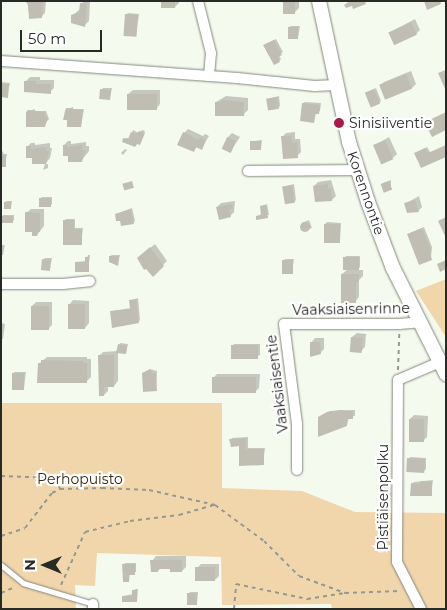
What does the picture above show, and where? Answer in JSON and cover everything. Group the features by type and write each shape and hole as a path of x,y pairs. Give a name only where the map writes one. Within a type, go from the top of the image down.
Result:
{"street":[{"path":"198,1 211,53 210,76"},
{"name":"Korennontie","path":"319,1 336,85 358,170 393,268 443,368"},
{"path":"1,61 210,76 315,86 336,85"},
{"path":"248,171 358,170"},
{"path":"1,284 63,284 90,281"},
{"name":"Vaaksiaisenrinne","path":"284,324 399,324 420,322"},
{"name":"Vaaksiaisentie","path":"284,324 297,424 297,470"},
{"path":"398,380 443,368"},
{"name":"Pistiäisenpolku","path":"398,380 397,562 421,609"}],"lane":[{"path":"1,565 23,583 93,606"}],"path":[{"path":"398,380 399,324"},
{"path":"1,476 56,478 60,489"},
{"path":"1,536 25,528 52,493 60,489 149,490 215,505 264,541 299,576 345,593"},
{"path":"57,594 85,532 130,521 179,515 215,505"},
{"path":"1,593 23,583"},
{"path":"234,609 236,584 307,599 345,593 410,590"}],"green space":[{"path":"446,279 446,337 416,291"},
{"name":"Perhopuisto","path":"1,403 222,403 222,488 302,491 355,512 446,513 446,609 332,609 331,604 222,605 221,557 97,553 95,586 75,585 76,609 1,609"}],"building":[{"path":"25,1 43,1 42,18 29,19 28,4"},
{"path":"161,1 175,1 175,8 161,8"},
{"path":"283,1 295,1 295,14 283,14"},
{"path":"350,1 365,1 366,4 353,9 352,6 346,8 344,5"},
{"path":"424,1 440,1 441,4 427,10"},
{"path":"80,3 87,4 85,27 71,23 71,15 79,12"},
{"path":"125,14 138,15 136,37 123,36"},
{"path":"411,22 417,35 394,45 388,33"},
{"path":"288,27 298,27 298,39 288,39"},
{"path":"274,40 282,55 278,57 280,62 274,65 263,45"},
{"path":"446,70 446,91 438,73"},
{"path":"406,74 412,89 385,100 379,85"},
{"path":"24,81 36,81 36,84 51,84 51,94 24,92"},
{"path":"1,84 9,84 8,98 1,97"},
{"path":"100,89 111,90 110,100 99,99"},
{"path":"374,89 380,104 371,108 365,93"},
{"path":"127,94 157,94 157,110 127,110"},
{"path":"277,97 279,109 268,111 266,99"},
{"path":"221,100 244,102 244,116 215,116 215,102 221,102"},
{"path":"302,103 320,105 319,114 315,114 314,123 300,121"},
{"path":"66,108 83,110 81,127 67,127 67,120 63,120"},
{"path":"28,110 45,112 45,117 48,117 45,127 26,127 26,112"},
{"path":"445,113 446,130 432,137 425,123"},
{"path":"139,131 145,133 140,145 137,144 135,147 122,142 123,138 128,139 131,132 137,134"},
{"path":"183,132 199,140 200,137 206,140 202,150 196,147 194,152 177,145"},
{"path":"281,136 291,136 292,143 297,142 298,158 283,159"},
{"path":"227,137 236,141 231,153 222,149"},
{"path":"385,140 393,159 381,164 373,145"},
{"path":"250,141 261,141 261,150 250,150"},
{"path":"63,145 67,145 67,147 82,145 82,150 85,150 82,162 68,162 68,156 63,156"},
{"path":"446,145 446,157 421,168 414,153 425,148 428,153"},
{"path":"26,146 31,146 31,149 46,147 46,151 49,151 46,164 32,164 32,158 26,158"},
{"path":"1,155 6,155 6,167 1,167"},
{"path":"132,181 134,188 124,190 122,184"},
{"path":"389,181 392,189 384,193 381,184"},
{"path":"328,184 328,189 331,188 332,201 315,202 313,186"},
{"path":"292,185 295,203 285,204 282,187"},
{"path":"39,198 51,198 51,207 39,207"},
{"path":"415,200 419,212 407,213 404,203"},
{"path":"4,202 11,202 11,209 4,209"},
{"path":"232,204 233,209 229,210 231,217 219,220 216,207"},
{"path":"266,205 268,218 256,220 256,216 261,215 260,206"},
{"path":"131,209 134,224 121,226 120,221 116,221 115,214"},
{"path":"25,212 40,213 40,232 38,232 37,236 32,236 32,232 25,232"},
{"path":"1,216 13,216 13,223 1,223"},
{"path":"446,217 446,238 438,221"},
{"path":"63,220 74,220 74,229 82,229 82,245 63,245"},
{"path":"303,222 307,222 310,227 309,231 303,232 300,229 300,225"},
{"path":"324,224 340,224 340,243 324,243"},
{"path":"422,228 431,250 432,260 419,265 407,234"},
{"path":"150,247 164,266 153,277 146,269 144,270 137,258"},
{"path":"109,256 119,256 118,266 109,262"},
{"path":"85,257 89,257 89,272 75,272 75,262 85,262"},
{"path":"343,257 359,257 359,270 343,270"},
{"path":"42,259 51,260 50,271 41,270"},
{"path":"282,260 293,260 293,274 282,274"},
{"path":"446,260 446,269 440,272 437,264"},
{"path":"341,274 359,274 359,282 356,282 356,303 341,303"},
{"path":"136,299 139,323 112,328 110,311 130,309 129,300"},
{"path":"68,304 85,304 85,329 68,329"},
{"path":"31,306 49,306 49,330 31,330"},
{"path":"351,337 363,338 362,353 350,352"},
{"path":"310,342 320,342 321,354 310,357"},
{"path":"118,344 127,346 126,354 116,353"},
{"path":"231,345 258,345 258,359 231,359"},
{"path":"98,355 114,355 114,387 104,387 104,396 99,396"},
{"path":"41,360 83,361 83,363 87,363 87,383 37,383 38,363 41,363"},
{"path":"150,369 152,373 156,373 157,391 143,392 142,373"},
{"path":"12,373 24,373 24,390 12,390"},
{"path":"212,377 256,377 256,393 212,393"},
{"path":"353,411 353,419 347,419 347,426 318,437 318,417 327,412"},
{"path":"409,419 424,419 424,442 409,442"},
{"path":"246,438 246,449 264,449 264,465 239,466 239,446 231,447 229,439"},
{"path":"407,458 425,459 424,473 406,472"},
{"path":"421,481 432,482 432,496 410,496 411,483 420,484"},
{"path":"388,486 390,498 383,499 383,493 378,494 378,487"},
{"path":"150,560 182,560 182,572 158,569 158,572 151,572"},
{"path":"122,564 135,564 135,575 129,575 129,582 123,582"},
{"path":"195,567 215,567 215,581 195,581"},
{"path":"132,590 137,590 137,602 122,602 122,596 132,596"},
{"path":"187,593 197,593 197,605 187,605"}],"place":[{"name":"Sinisiiventie","path":"339,123"}]}
